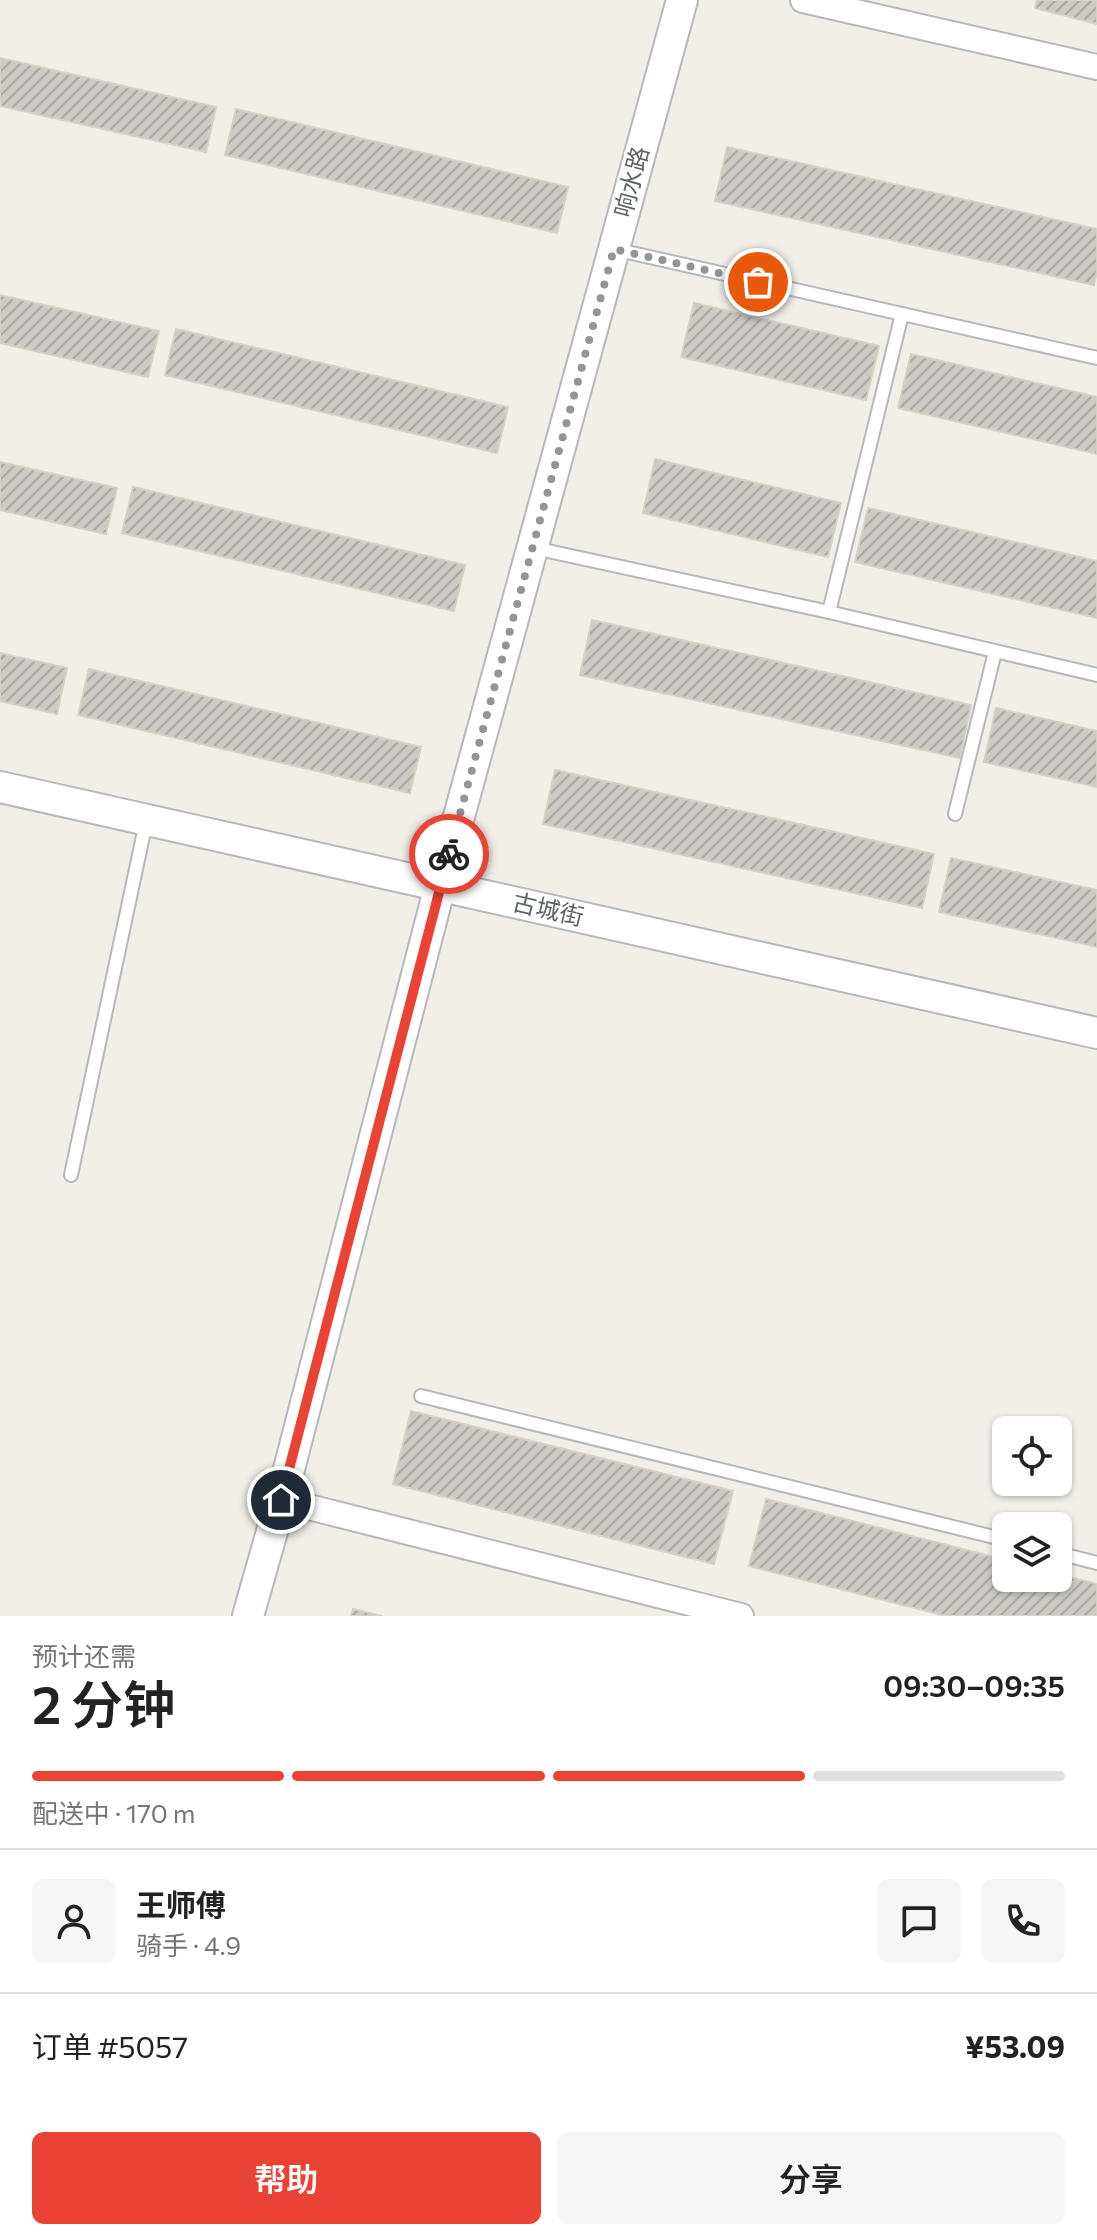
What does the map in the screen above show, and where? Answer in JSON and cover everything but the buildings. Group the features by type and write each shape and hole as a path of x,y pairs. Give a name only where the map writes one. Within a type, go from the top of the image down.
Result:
{"street":[{"name":"响水路","path":"248,1616 281,1500 440,886 682,0"},
{"path":"803,0 1097,67"},
{"name":"古城街","path":"0,787 1097,1033"},
{"path":"281,1500 741,1616"},
{"path":"640,1616 646,1592"}],"lane":[{"path":"614,249 1097,358"},
{"path":"829,612 902,314"},
{"path":"533,547 1097,675"},
{"path":"955,814 995,652"},
{"path":"71,1175 147,820"},
{"path":"421,1396 992,1537"},
{"path":"1072,1557 1097,1563"}],"way so far":[{"path":"449,854 614,249 758,282"}],"route":[{"path":"281,1500 449,854"}]}
